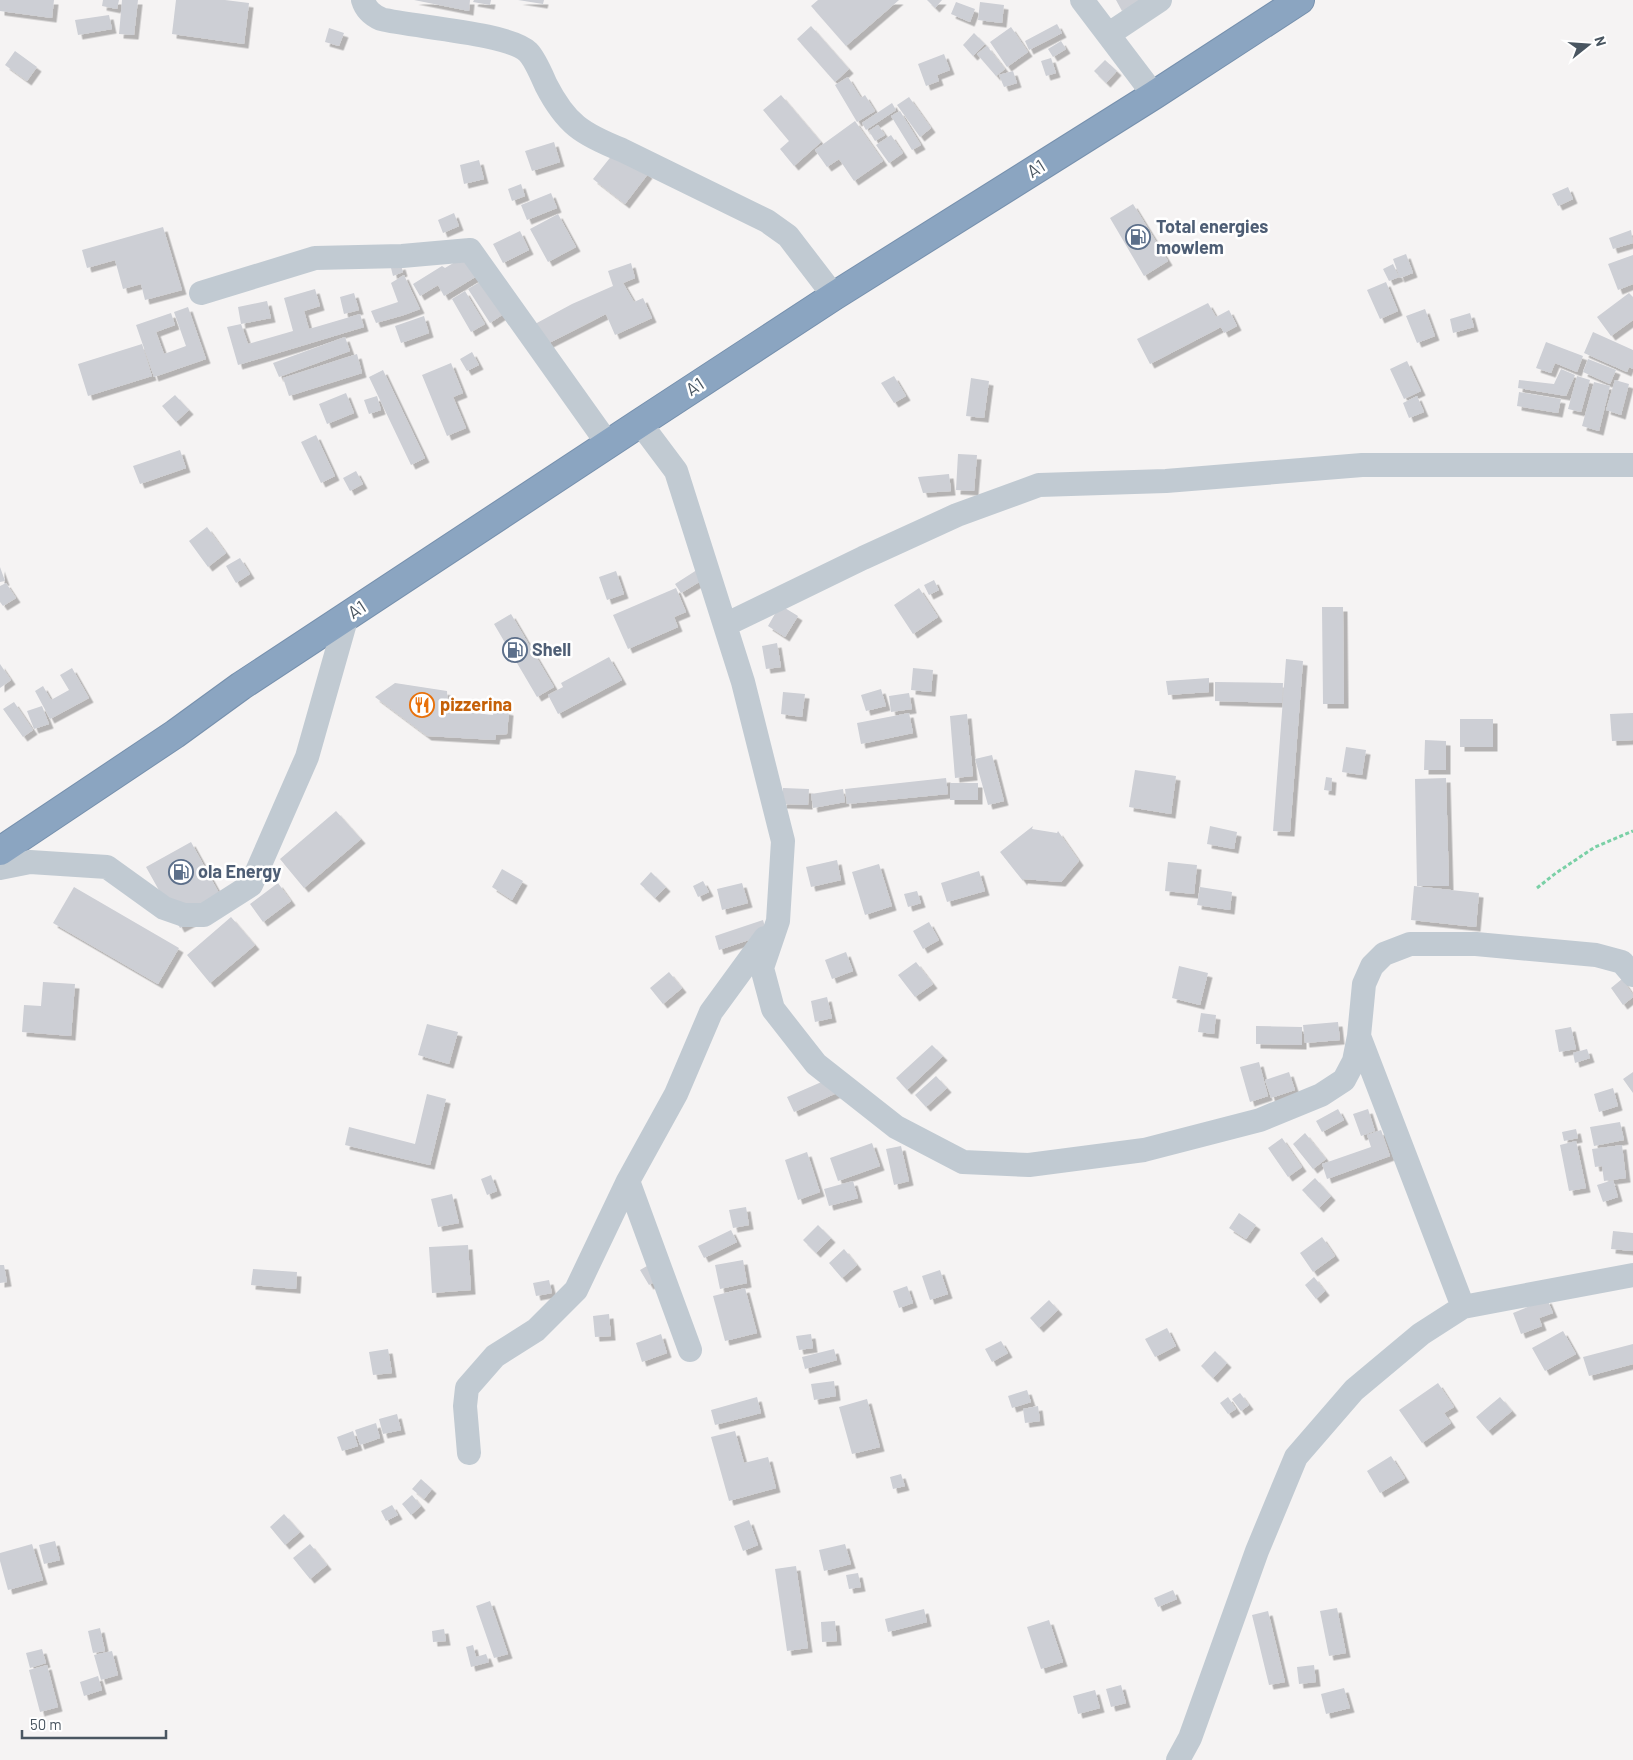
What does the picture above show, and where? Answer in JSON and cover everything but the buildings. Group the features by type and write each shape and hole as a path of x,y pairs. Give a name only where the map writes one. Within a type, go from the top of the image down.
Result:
{"highway":[{"name":"A1","path":"0,851 175,734 241,686 834,296 1154,95 1300,0"}],"street":[{"path":"363,0 364,6 372,15 380,19 486,36 514,44 528,52 556,104 569,121 598,141 622,150 767,221 788,236 834,296"},
{"path":"1082,0 1154,95"},
{"path":"1109,34 1160,0"},
{"path":"201,293 315,258 402,256 470,250 608,444"},
{"path":"640,423 676,471 743,682 783,841 778,921 762,968 774,1008 816,1064 896,1128 963,1162 1029,1165 1144,1150 1260,1120 1321,1095 1344,1080 1354,1062 1359,1036 1364,984 1372,966 1384,954 1410,944 1476,944 1596,955 1630,966"},
{"path":"725,625 957,515 1039,485 1166,482 1362,465 1633,465"},
{"path":"0,868 30,862 107,867 164,908 184,915 204,915 250,885 307,757 347,616"},
{"path":"469,1453 465,1406 467,1388 495,1356 536,1330 576,1290 628,1180 676,1094 711,1012 778,921"},
{"path":"1359,1036 1464,1307"},
{"path":"628,1180 690,1350"},
{"path":"1178,1760 1190,1738 1257,1551 1296,1457 1354,1390 1421,1334 1464,1307 1633,1275"}],"path":[{"path":"1537,888 1595,847 1633,831"}],"place":[{"name":"Total energies mowlem","path":"1138,237"},
{"name":"Shell","path":"515,650"},
{"name":"pizzerina","path":"422,705"},
{"name":"ola Energy","path":"181,872"}]}
